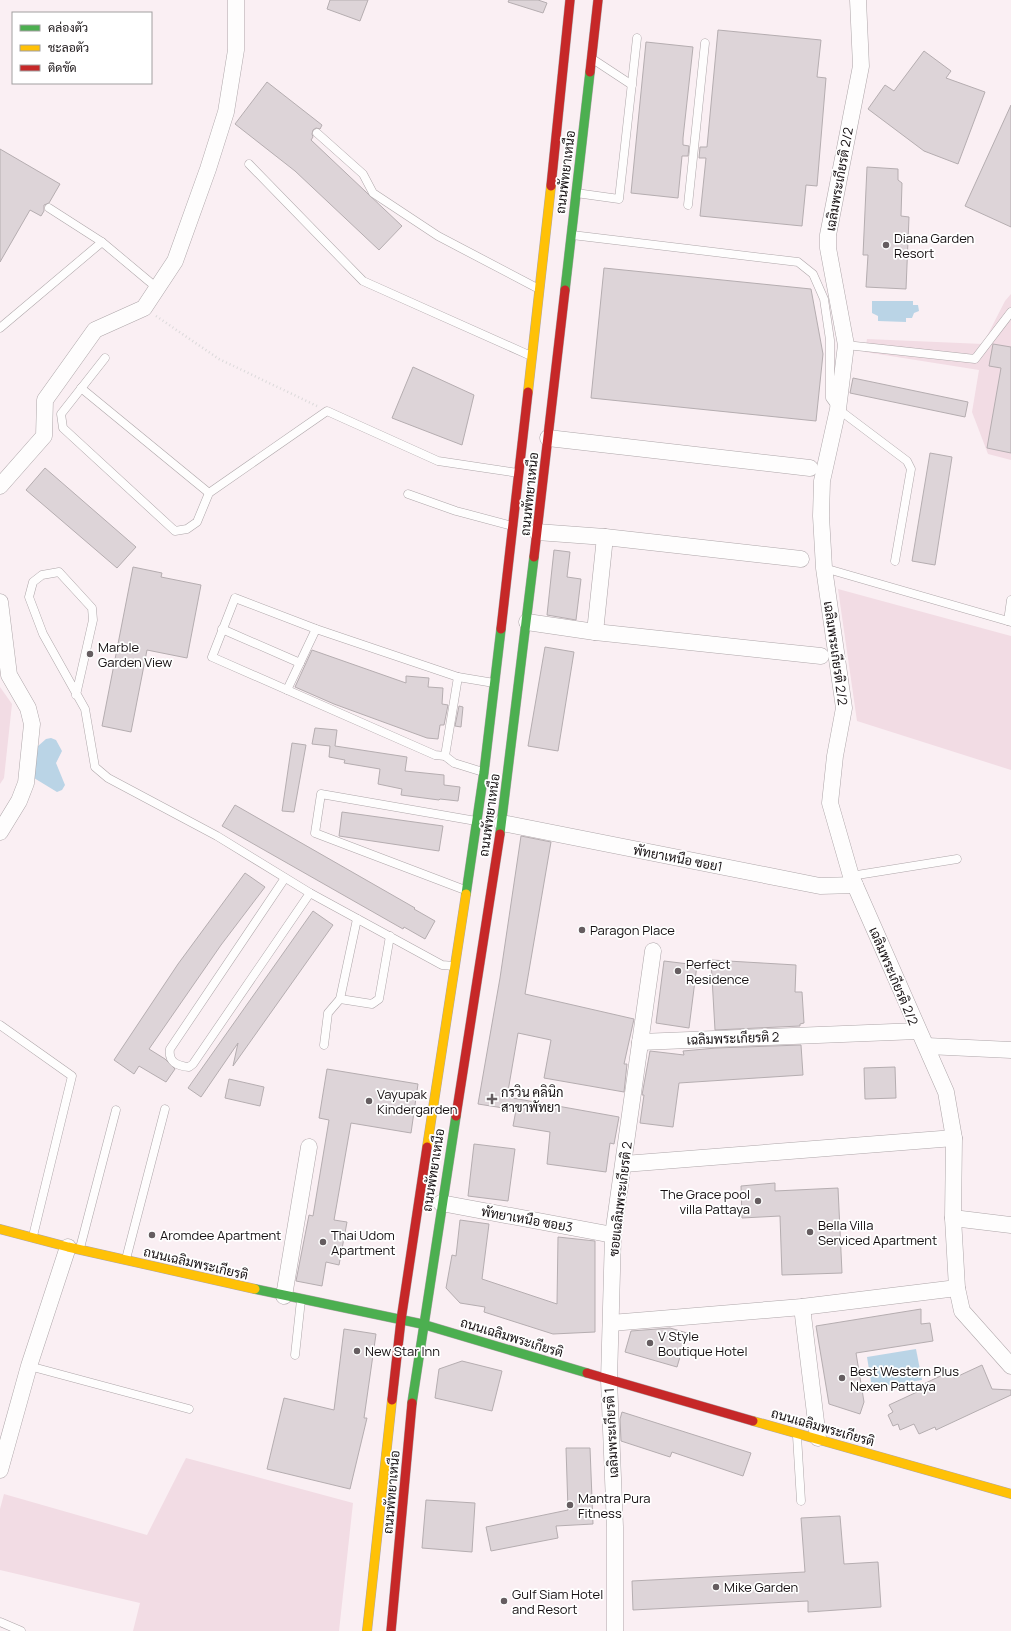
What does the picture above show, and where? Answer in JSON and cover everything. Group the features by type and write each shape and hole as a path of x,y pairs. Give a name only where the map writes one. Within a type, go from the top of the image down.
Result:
{"main road":[{"name":"ถนนพัทยาเหนือ","path":"367,1631 401,1320 484,772 540,289 570,0"},
{"name":"ถนนพัทยาเหนือ","path":"391,1631 414,1380 502,823 527,622 598,0"},
{"name":"ถนนเฉลิมพระเกียรติ","path":"0,1229 74,1248 284,1296 422,1324 609,1380 818,1438 1011,1494"}],"street":[{"path":"0,486 44,436 45,400 95,330 144,308 175,261 208,169 226,112 236,50 236,0"},
{"name":"เฉลิมพระเกียรติ 2/2","path":"858,0 861,66 828,235 828,248 846,344 838,409 822,480 820,516 824,568 844,708 835,756 830,803 853,880 946,1092 954,1138 954,1218 957,1288 962,1311 1011,1366"},
{"path":"548,438 810,468"},
{"path":"537,532 801,559"},
{"path":"595,632 605,538"},
{"path":"0,602 9,675 28,708 32,724 26,783 19,801 0,832"},
{"path":"527,622 595,632 821,656"},
{"name":"พัทยาเหนือ ซอย1","path":"502,823 820,886 853,880"},
{"path":"640,1042 654,951"},
{"name":"เฉลิมพระเกียรติ 2","path":"640,1042 918,1030"},
{"name":"ซอยเฉลิมพระเกียรติ 2","path":"609,1380 613,1235 640,1042"},
{"path":"927,1046 1011,1050"},
{"path":"624,1164 954,1138"},
{"path":"284,1296 310,1147"},
{"name":"พัทยาเหนือ ซอย3","path":"441,1203 613,1235"},
{"path":"954,1218 1011,1225"},
{"path":"0,1470 29,1366 74,1248"},
{"path":"611,1323 802,1307 957,1288"},
{"path":"802,1307 818,1438"},
{"name":"เฉลิมพระเกียรติ 1","path":"609,1380 615,1527 615,1631"}],"lane":[{"path":"576,193 619,198 637,38"},
{"path":"688,205 705,43"},
{"path":"591,59 632,85"},
{"path":"317,133 363,174 373,193 438,236 540,289"},
{"path":"249,164 364,281 532,357"},
{"path":"49,208 102,242 157,288"},
{"path":"571,235 798,262 813,274 824,299 830,340 830,398 838,409 907,461 911,469 895,561"},
{"path":"0,328 102,242"},
{"path":"846,344 975,359 1011,312"},
{"path":"105,358 61,414 62,428 176,531 187,529 197,522 209,493 328,411 438,461 519,473"},
{"path":"81,388 209,493"},
{"path":"408,494 456,511 512,526"},
{"path":"824,568 1010,621 1011,600"},
{"path":"76,695 93,620 92,608 59,572 42,575 34,582 29,597 42,634 76,695 85,709 95,767 108,778 217,836 285,878 357,919 442,965 454,966"},
{"path":"484,772 454,763 445,756 435,754 212,656 235,598 316,629 458,677 494,683"},
{"path":"222,629 300,663"},
{"path":"287,690 316,629"},
{"path":"445,756 458,677"},
{"path":"466,890 314,833 321,794 476,821"},
{"path":"853,880 957,860"},
{"path":"285,878 170,1049 169,1056 171,1061 180,1066 188,1067 196,1060 310,892"},
{"path":"324,1045 328,1013 340,999 357,919"},
{"path":"340,999 372,1004 379,999 390,936"},
{"path":"0,1025 72,1076 33,1238"},
{"path":"126,1260 164,1109"},
{"path":"74,1248 116,1110"},
{"path":"295,1355 301,1299"},
{"path":"29,1366 189,1409"},
{"path":"797,1433 801,1501"},
{"path":"0,1622 21,1631"}],"path":[{"path":"144,308 219,359 328,411"}],"shaded area":[{"path":"1011,294 1011,460 988,454 972,412 979,370 865,352 867,339 983,344 1005,301"},
{"path":"838,589 1011,636 1011,770 857,721"},
{"path":"0,687 12,704 4,778 0,784"},
{"path":"186,1458 353,1503 339,1631 133,1631 140,1603 0,1570 0,1509 4,1494 147,1535"}],"water":[{"path":"872,301 913,301 913,305 918,305 919,311 914,313 912,318 906,318 906,322 878,321 878,316 872,313"},
{"path":"51,738 56,740 62,751 56,763 65,785 62,790 57,792 34,778 37,747 46,739"},
{"path":"916,1349 922,1380 872,1388 867,1357"}],"building":[{"path":"330,0 368,0 360,21 327,9"},
{"path":"509,0 538,0 547,3 543,13 508,2"},
{"path":"718,30 821,40 817,77 826,78 817,186 806,185 802,226 700,216 706,158 699,158 700,147 707,147"},
{"path":"646,42 693,47 683,138 683,145 689,146 688,156 682,156 678,198 631,193"},
{"path":"924,51 951,71 946,78 985,92 958,164 924,151 868,109 885,85 894,91"},
{"path":"267,82 322,125 320,129 316,128 313,130 313,137 311,140 402,226 379,250 295,171 235,124"},
{"path":"1011,105 1011,227 965,206"},
{"path":"0,149 60,184 49,203 44,205 44,211 41,216 30,210 0,262"},
{"path":"867,167 898,169 898,180 902,183 901,216 909,217 906,289 866,287 868,255 863,255"},
{"path":"604,268 811,289 823,354 816,421 591,398"},
{"path":"993,344 1011,347 1011,453 987,448 1001,368 989,366"},
{"path":"413,367 474,395 462,445 392,418"},
{"path":"853,378 968,402 965,417 850,393"},
{"path":"930,453 952,457 935,565 912,561"},
{"path":"45,468 136,547 117,568 26,490"},
{"path":"554,550 570,552 567,577 581,579 576,620 547,615"},
{"path":"133,567 162,573 161,577 201,585 187,658 147,650 131,732 102,726"},
{"path":"545,647 574,652 558,751 528,746"},
{"path":"312,650 406,683 406,676 429,678 428,687 443,688 442,704 448,705 444,725 440,725 438,739 427,738 334,704 295,687"},
{"path":"459,706 463,707 461,727 455,726"},
{"path":"315,728 337,730 335,746 407,757 405,771 444,775 444,785 460,787 458,801 401,795 402,789 378,784 380,769 344,763 345,760 329,757 330,746 312,744"},
{"path":"292,743 306,745 294,812 282,811"},
{"path":"235,805 415,908 414,909 435,921 425,939 404,927 403,929 222,826"},
{"path":"342,812 443,826 439,851 339,836"},
{"path":"521,836 551,842 525,994 634,1019 624,1064 627,1064 624,1092 544,1078 551,1040 518,1033 507,1097 619,1117 614,1144 610,1143 606,1172 547,1164 550,1132 513,1126 516,1110 478,1104 500,978"},
{"path":"245,873 265,887 221,945 149,1049 165,1059 175,1069 166,1082 139,1066 134,1074 114,1060 178,964"},
{"path":"313,911 333,925 233,1066 238,1043 201,1097 188,1088"},
{"path":"711,960 796,965 795,992 802,992 804,1023 800,1024 800,1026 715,1030"},
{"path":"664,961 697,965 689,1028 656,1023"},
{"path":"801,1045 803,1075 679,1083 673,1127 640,1123 644,1095 642,1095 650,1051 684,1055 683,1051 716,1048"},
{"path":"895,1067 896,1098 865,1099 864,1068"},
{"path":"327,1069 418,1084 411,1133 351,1123 334,1220 347,1222 339,1265 326,1262 322,1286 296,1281 309,1215 313,1216 329,1120 319,1118"},
{"path":"229,1079 264,1087 260,1106 225,1098"},
{"path":"474,1144 515,1149 508,1201 468,1196"},
{"name":"Bella Villa Serviced Apartment","path":"775,1183 775,1191 838,1188 842,1273 782,1275 780,1216 742,1218 741,1186"},
{"path":"460,1220 489,1224 482,1279 557,1304 558,1237 595,1241 595,1332 553,1334 484,1312 485,1307 460,1303 446,1288 452,1255 456,1256"},
{"name":"Best Western Plus Nexen Pattaya","path":"921,1309 921,1324 930,1323 933,1341 856,1353 864,1402 860,1414 829,1404 816,1326"},
{"path":"670,1328 687,1333 677,1367 625,1352 631,1331"},
{"path":"344,1329 376,1334 364,1418 367,1418 350,1489 267,1469 284,1398 334,1410"},
{"path":"462,1361 502,1371 492,1411 435,1398 439,1369"},
{"path":"982,1365 992,1389 1011,1390 1011,1395 936,1430 935,1427 919,1434 914,1424 900,1430 898,1424 893,1426 888,1415 893,1412 889,1405 917,1392 915,1388 951,1371 954,1378"},
{"path":"622,1412 751,1453 743,1476 672,1452 670,1457 621,1441 620,1419"},
{"path":"566,1448 590,1448 593,1524 556,1526 558,1538 491,1551 486,1527 568,1510"},
{"path":"426,1500 475,1503 472,1552 422,1548"},
{"path":"840,1516 844,1564 878,1562 881,1607 808,1612 808,1601 633,1610 632,1581 805,1572 801,1518"}],"traffic: fast":[{"path":"565,290 590,72"},
{"path":"500,834 534,557"},
{"path":"466,894 484,772 501,629"},
{"path":"412,1403 456,1116"},
{"path":"255,1289 422,1324 587,1373"}],"traffic: slow":[{"path":"528,392 551,186"},
{"path":"427,1147 466,894"},
{"path":"0,1229 68,1247 255,1289"},
{"path":"367,1631 392,1400"},
{"path":"753,1421 1011,1494"}],"traffic: jam":[{"path":"551,186 570,0"},
{"path":"590,72 598,0"},
{"path":"534,557 565,290"},
{"path":"501,629 528,392"},
{"path":"456,1116 500,834"},
{"path":"392,1400 401,1320 427,1147"},
{"path":"587,1373 753,1421"},
{"path":"391,1631 412,1403"}],"place":[{"name":"Diana Garden Resort","path":"886,245"},
{"name":"Marble Garden View","path":"90,654"},
{"name":"Paragon Place","path":"582,930"},
{"name":"Perfect Residence","path":"678,971"},
{"name":"กรวิน คลินิก สาขาพัทยา","path":"492,1099"},
{"name":"Vayupak Kindergarden","path":"369,1101"},
{"name":"The Grace pool villa Pattaya","path":"758,1201"},
{"name":"Bella Villa Serviced Apartment","path":"810,1232"},
{"name":"Aromdee Apartment","path":"152,1235"},
{"name":"Thai Udom Apartment","path":"323,1242"},
{"name":"V Style Boutique Hotel","path":"650,1343"},
{"name":"New Star Inn","path":"357,1351"},
{"name":"Best Western Plus Nexen Pattaya","path":"842,1378"},
{"name":"Mantra Pura Fitness","path":"570,1505"},
{"name":"Mike Garden","path":"716,1587"},
{"name":"Gulf Siam Hotel and Resort","path":"504,1601"}]}
